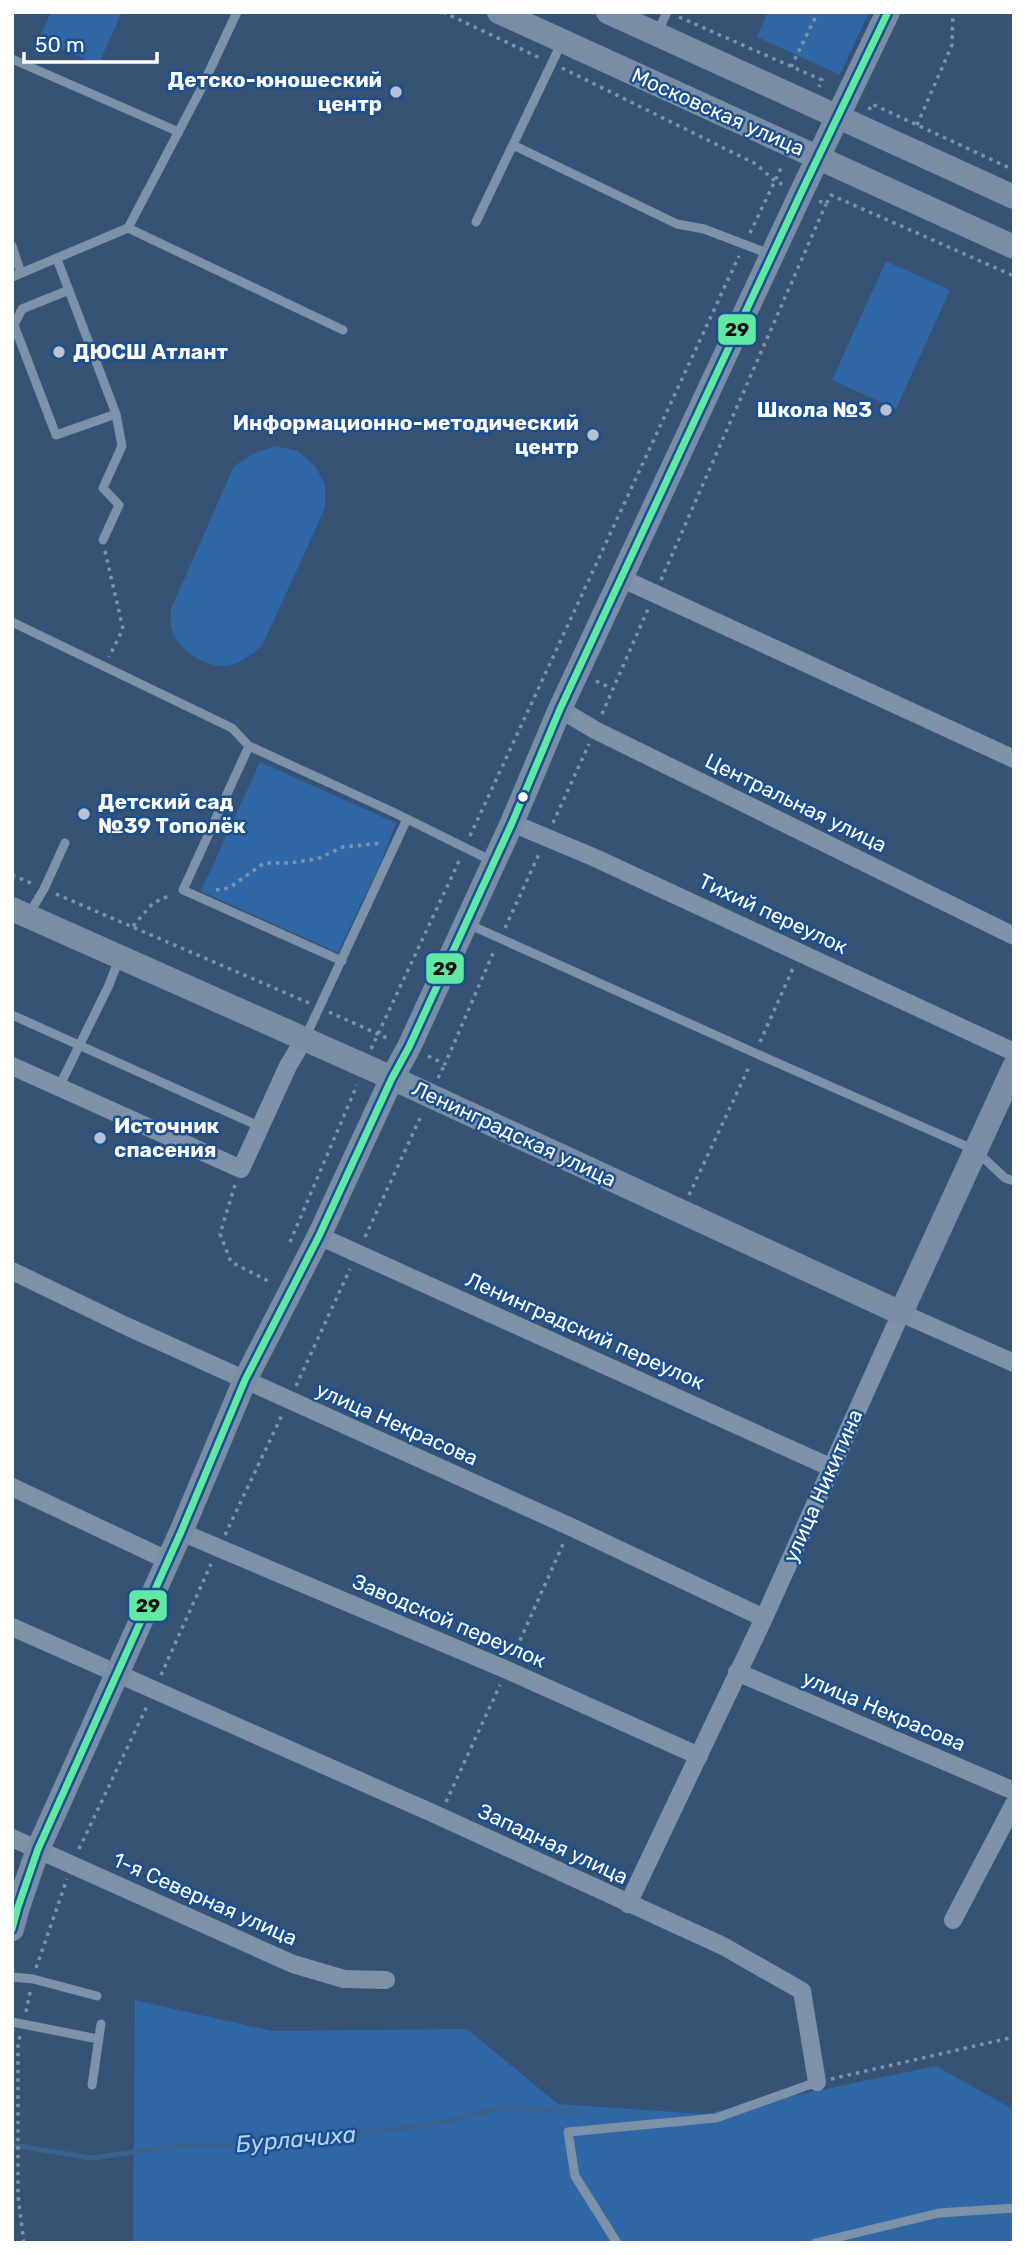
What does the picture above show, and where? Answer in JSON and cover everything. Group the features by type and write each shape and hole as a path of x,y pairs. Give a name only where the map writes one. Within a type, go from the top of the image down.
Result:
{"street":[{"name":"Московская улица","path":"499,12 556,52 814,156 1014,247"},
{"path":"608,12 664,20 834,115 1014,197"},
{"path":"834,115 875,12"},
{"path":"12,1929 38,1849 181,1532 245,1380 319,1236 467,923 561,709 773,256 814,156 888,12"},
{"path":"623,579 1014,759"},
{"name":"Центральная улица","path":"561,709 595,730 1014,936"},
{"name":"Тихий переулок","path":"512,823 800,951 1014,1052"},
{"name":"Ленинградская улица","path":"20,912 392,1078 901,1314 1014,1363"},
{"path":"12,1066 240,1170 288,1066 304,1039"},
{"name":"улица Никитина","path":"628,1904 764,1618 1014,1067"},
{"name":"Ленинградский переулок","path":"319,1236 832,1468"},
{"name":"улица Некрасова","path":"12,1271 764,1618"},
{"path":"12,1487 167,1560"},
{"name":"Заводской переулок","path":"181,1532 507,1670 699,1756"},
{"name":"Западная улица","path":"12,1627 439,1816 723,1946 802,1990 817,2082"},
{"name":"улица Некрасова","path":"737,1672 1014,1791"},
{"path":"953,1920 1014,1804"},
{"name":"1-я Северная улица","path":"12,1838 293,1964 344,1979 386,1980"}],"lane":[{"path":"12,246 16,275 128,228 201,91 237,12"},
{"path":"476,222 556,52"},
{"path":"12,60 179,132"},
{"path":"513,145 677,223 745,243 773,256"},
{"path":"128,228 343,330"},
{"path":"57,259 116,414 122,446 103,488 119,505 103,540"},
{"path":"69,290 22,309 14,325 56,435 116,414"},
{"path":"12,622 232,728 249,746 494,862"},
{"path":"249,746 183,890 342,961"},
{"path":"304,1039 407,819"},
{"path":"20,912 44,889 65,843"},
{"path":"467,923 755,1054 975,1150 1005,1178 1014,1181"},
{"path":"59,1087 81,1046 120,956"},
{"path":"12,1014 261,1127"},
{"path":"12,1977 33,1979 97,1996"},
{"path":"12,2022 98,2039"},
{"path":"92,2085 101,2024"},
{"path":"617,2243 575,2176 568,2132 716,2118 817,2082"},
{"path":"815,2243 939,2213 1014,2208"}],"path":[{"path":"443,12 556,52 756,164 775,181 826,204"},
{"path":"791,67 818,12"},
{"path":"917,125 952,45 953,12"},
{"path":"664,20 822,80"},
{"path":"872,104 1014,170"},
{"path":"465,848 775,181"},
{"path":"12,875 445,1064 831,195 1014,276"},
{"path":"103,540 123,629 106,666"},
{"path":"133,926 153,903 183,890 212,891 229,888 264,863 317,859 343,847 398,840"},
{"path":"682,1211 800,951"},
{"path":"240,1170 220,1234 231,1262 272,1283"},
{"path":"817,2082 1014,2037"},
{"path":"18,2044 18,2196 24,2243"}],"shaded area":[{"path":"51,12 121,14 98,65 39,38"},
{"path":"768,12 869,12 840,75 757,37"},
{"path":"886,261 950,290 896,409 832,380"},
{"path":"275,446 298,451 315,466 325,484 325,508 262,646 234,664 224,666 208,663 193,656 176,638 171,629 171,609 234,466 255,453"},
{"path":"260,762 396,823 381,862 338,953 201,891"},
{"path":"135,2000 272,2031 467,2029 558,2104 704,2114 936,2066 1014,2110 1014,2243 133,2243"}],"waterway":[{"name":"Бурлачиха","path":"12,2145 92,2158 176,2146 291,2144 444,2122 504,2107 579,2112"}],"transit line":[{"name":"29","path":"12,1929 38,1849 181,1532 245,1380 319,1236 409,1047 512,823 560,709 888,12"}],"place":[{"name":"Детско-юношеский центр","path":"396,92"},
{"name":"ДЮСШ Атлант","path":"59,352"},
{"name":"Школа №3","path":"886,410"},
{"name":"Информационно-методический центр","path":"593,435"},
{"name":"Детский сад №39 Тополёк","path":"84,814"},
{"name":"Источник спасения","path":"100,1138"}]}
